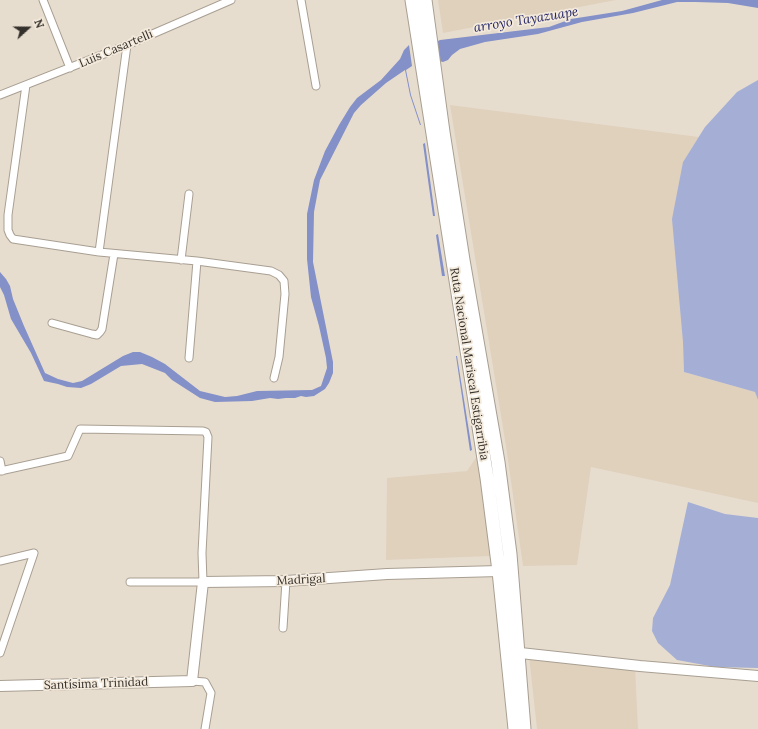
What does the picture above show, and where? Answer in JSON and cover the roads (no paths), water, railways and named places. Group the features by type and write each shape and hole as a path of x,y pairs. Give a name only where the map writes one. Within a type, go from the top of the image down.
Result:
{"highway":[{"name":"Ruta Nacional Mariscal Estigarribia","path":"412,0 487,478 499,571 524,729"},
{"name":"Ruta Nacional Mariscal Estigarribia","path":"425,0 443,132 463,260 498,462 510,554 514,729"}],"street":[{"path":"43,0 70,68"},
{"name":"Luis Casartelli","path":"0,96 126,45 231,0"},
{"path":"301,0 316,86"},
{"path":"99,252 126,45"},
{"path":"26,85 8,215 8,230 13,239 114,254 197,261 271,271 279,275 284,281 285,294 279,357 274,378"},
{"path":"181,260 189,194"},
{"path":"52,323 97,335 102,330 114,254"},
{"path":"188,358 197,261"},
{"path":"0,461 1,471 68,456 80,429 206,432 208,437 202,552 203,582 192,681 205,682 211,693 206,729"},
{"path":"0,560 34,553 0,653"},
{"name":"Madrigal","path":"203,582 286,581 387,574 499,571"},
{"path":"282,628 286,581"},
{"path":"130,582 203,582"},
{"path":"512,652 640,666 758,676"},
{"name":"Santísima Trinidad","path":"0,686 192,681"}],"water label":[{"name":"arroyo Tayazuape","path":"526,20"}]}
